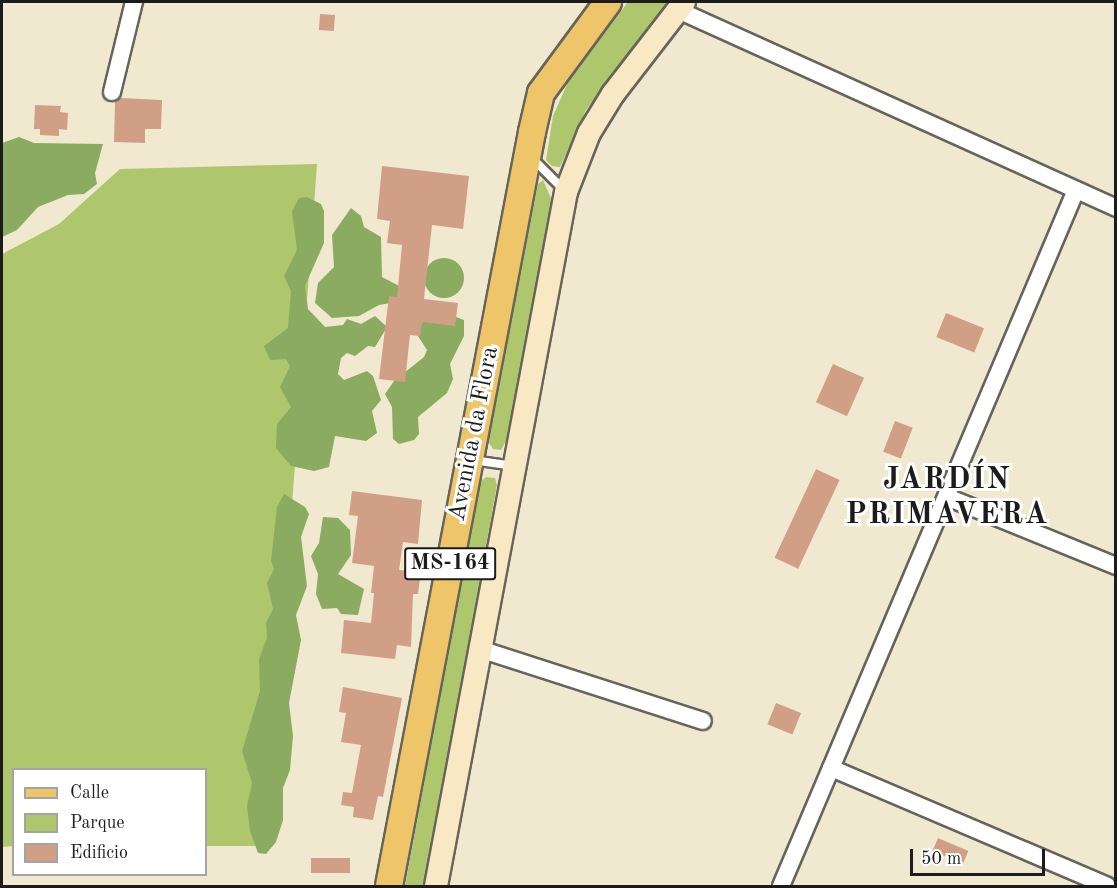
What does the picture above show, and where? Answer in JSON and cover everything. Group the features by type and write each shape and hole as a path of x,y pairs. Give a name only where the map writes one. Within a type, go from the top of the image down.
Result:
{"main road":[{"name":"Avenida da Flora","path":"389,886 542,93 608,2"}],"street":[{"path":"112,92 134,2"},
{"path":"436,886 566,192 589,133 607,104 681,6 1116,208"},
{"path":"781,886 1076,190"},
{"path":"947,497 1116,566"},
{"path":"480,649 703,721"},
{"path":"831,768 1107,886"}],"lane":[{"path":"529,154 566,192"},
{"path":"470,459 514,466"}],"green space":[{"path":"628,2 667,2 586,110 560,167 552,166 546,160 553,116 569,80"},
{"path":"19,137 34,143 103,144 95,173 97,184 84,194 68,195 38,207 17,230 2,237 2,143"},
{"path":"317,164 267,846 207,846 207,768 12,768 12,846 2,847 2,254 59,224 120,169"},
{"path":"543,180 554,205 506,441 501,450 493,449 487,440 538,184"},
{"path":"307,197 321,204 324,211 324,243 305,286 308,309 325,327 343,325 347,319 361,324 375,316 387,327 375,347 368,346 355,356 347,353 341,358 338,374 344,380 367,371 373,376 381,400 372,411 377,433 366,441 335,436 329,467 314,471 291,466 276,448 277,424 291,407 280,387 290,366 286,359 270,360 264,346 288,328 291,291 284,276 297,250 292,211 299,198"},
{"path":"351,208 361,216 364,227 381,237 382,277 407,290 391,303 379,305 359,316 332,318 315,303 318,283 334,267 332,235"},
{"path":"444,258 458,264 464,278 458,292 444,298 430,292 424,278 430,264"},
{"path":"456,317 464,320 464,336 450,364 453,379 447,393 418,417 419,434 414,440 399,444 393,439 392,407 385,394 394,381 424,357 427,350 414,330 425,320"},
{"path":"486,477 495,478 497,485 424,886 405,886 480,482"},
{"path":"284,494 305,507 309,514 301,537 307,586 296,615 301,640 289,703 293,736 290,770 283,788 283,820 276,842 266,854 258,853 250,831 247,806 252,783 242,751 260,691 259,659 267,638 266,623 273,609 267,583 274,569 271,561 277,507"},
{"path":"323,517 338,518 350,530 351,555 338,574 364,589 358,615 341,614 337,608 322,609 316,594 318,574 311,556 319,543"}],"building":[{"path":"320,14 335,15 334,31 319,30"},
{"path":"120,98 162,100 161,129 145,129 145,143 114,142 115,102"},
{"path":"35,105 61,106 60,112 68,113 67,130 59,129 59,136 40,135 40,129 34,129"},
{"path":"382,166 469,176 463,229 432,225 424,299 458,303 455,326 422,322 420,336 410,335 405,382 379,379 389,296 397,297 402,245 387,243 390,221 377,219"},
{"path":"946,313 984,328 974,352 936,337"},
{"path":"833,364 864,378 847,416 816,402"},
{"path":"895,421 913,428 901,459 883,452"},
{"path":"816,469 840,480 798,569 775,558"},
{"path":"352,491 422,500 418,544 403,542 399,570 421,572 418,594 413,594 411,647 397,645 395,659 341,653 344,620 371,623 374,593 371,593 374,566 352,563 358,516 349,515"},
{"path":"343,687 402,698 383,797 378,796 373,820 353,817 354,807 341,805 343,792 352,793 361,745 341,742 346,713 339,712"},
{"path":"776,703 801,713 792,734 767,724"},
{"path":"938,838 968,851 963,864 933,851"},
{"path":"311,858 350,858 350,873 311,873"}],"district":[{"name":"JARDÍN PRIMAVERA","path":"947,497"}]}
